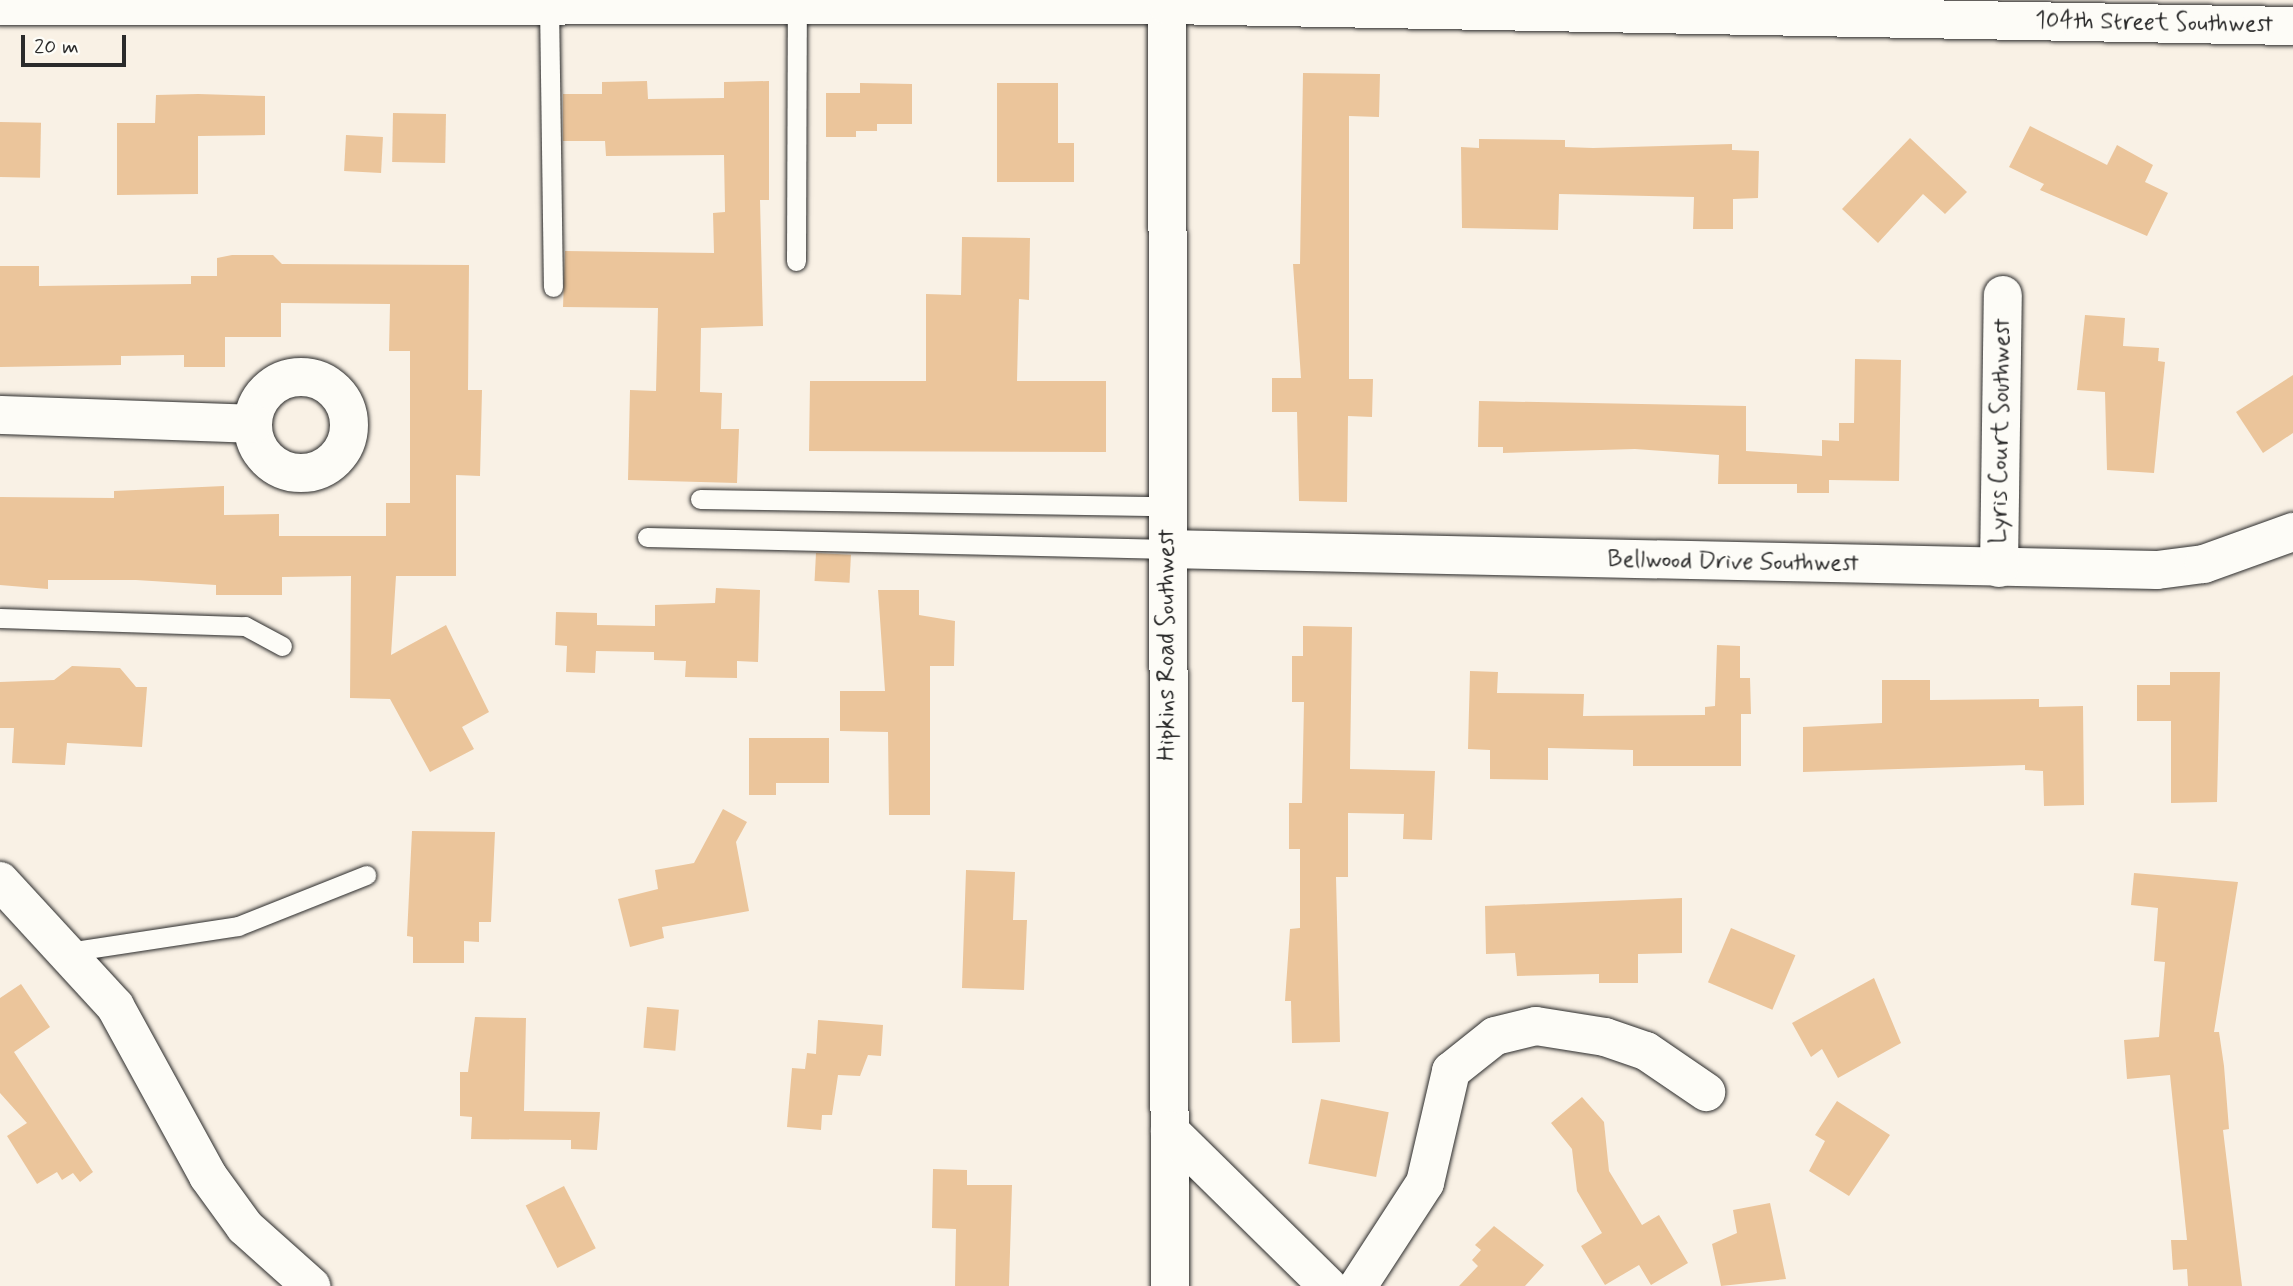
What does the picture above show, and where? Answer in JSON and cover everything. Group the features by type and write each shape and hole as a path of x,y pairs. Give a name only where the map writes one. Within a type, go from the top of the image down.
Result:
{"street":[{"name":"104th Street Southwest","path":"0,6 141,2 1668,7 2293,26"},
{"name":"Hipkins Road Southwest","path":"1167,5 1166,548 1170,1286"},
{"name":"Lyris Court Southwest","path":"1998,568 2003,295"},
{"path":"0,415 253,424"},
{"name":"Bellwood Drive Southwest","path":"1166,548 2157,570 2204,564 2293,532"},
{"path":"0,881 115,1006 212,1182 245,1227 311,1286"},
{"path":"1358,1286 1425,1183 1451,1072 1495,1036 1536,1026 1605,1037 1646,1051 1706,1092"},
{"path":"1170,1130 1328,1286"}],"lane":[{"path":"549,4 553,287"},
{"path":"796,261 797,4"},
{"path":"700,499 1166,506"},
{"path":"647,537 1166,548"},
{"path":"0,618 245,626 282,646"},
{"path":"68,952 238,926 366,875"}],"building":[{"path":"1303,73 1380,74 1379,117 1349,116 1349,379 1373,379 1372,417 1348,416 1347,502 1299,501 1297,412 1272,412 1272,378 1301,378 1293,264 1300,264"},
{"path":"647,81 648,99 724,98 724,82 769,81 769,200 760,200 763,326 701,328 700,392 722,393 721,429 739,429 737,483 628,480 630,390 656,391 658,308 563,307 565,251 714,253 713,213 725,212 724,155 606,156 605,141 563,141 563,94 602,94 602,82"},
{"path":"860,83 912,84 912,124 877,124 877,131 856,131 856,137 826,137 826,93 860,93"},
{"path":"997,83 1058,83 1058,143 1074,143 1074,182 997,182"},
{"path":"156,95 265,96 265,135 198,136 198,194 117,195 117,123 155,123"},
{"path":"393,113 446,114 445,163 392,162"},
{"path":"0,122 41,123 40,178 0,177"},
{"path":"2030,126 2107,165 2117,145 2153,165 2145,182 2168,193 2147,236 2040,190 2044,184 2009,167"},
{"path":"346,135 383,137 381,173 344,171"},
{"path":"1910,138 1967,192 1945,214 1923,194 1878,243 1842,209"},
{"path":"1479,139 1565,140 1565,147 1593,148 1732,144 1732,150 1759,151 1758,198 1733,199 1733,229 1693,229 1694,197 1559,194 1558,230 1462,228 1461,147 1479,148"},
{"path":"962,237 1030,238 1029,300 1019,299 1017,381 1106,381 1106,452 809,451 810,381 926,381 926,294 961,295"},
{"path":"232,255 273,255 282,264 469,265 468,390 482,390 480,476 456,475 456,576 396,576 391,655 446,625 489,712 462,727 474,749 430,772 390,699 350,698 351,576 282,577 282,595 216,595 216,585 136,580 48,580 48,589 0,585 0,497 114,498 114,491 224,486 224,515 279,514 279,536 386,536 386,503 410,503 410,351 389,351 390,304 281,303 281,337 225,337 225,367 184,367 184,355 121,356 121,365 0,367 0,266 39,266 39,286 191,284 191,276 217,276 217,258"},
{"path":"2085,315 2125,318 2123,346 2159,348 2158,361 2165,362 2154,473 2107,470 2105,392 2077,390"},
{"path":"1855,359 1901,360 1899,481 1829,480 1829,493 1797,493 1797,484 1718,484 1719,455 1635,449 1503,453 1503,447 1478,447 1479,401 1746,406 1746,451 1822,456 1822,440 1839,441 1839,423 1854,423"},
{"path":"2293,375 2293,433 2263,453 2236,412"},
{"path":"816,553 851,555 849,583 815,581"},
{"path":"716,588 760,590 758,662 737,661 737,678 685,677 686,661 654,660 654,652 596,651 595,673 566,672 567,646 555,645 556,612 597,613 597,625 655,626 655,605 715,603"},
{"path":"878,590 919,590 919,615 955,621 954,666 930,666 930,815 889,815 888,732 840,731 840,691 885,691"},
{"path":"1303,626 1352,627 1350,769 1435,771 1432,840 1403,839 1404,814 1348,813 1348,877 1336,877 1340,1042 1292,1043 1291,1001 1285,1001 1290,929 1300,928 1300,849 1289,849 1289,803 1302,803 1304,702 1292,702 1292,656 1303,656"},
{"path":"1717,645 1740,646 1740,678 1750,678 1751,714 1741,714 1741,766 1633,766 1633,750 1548,748 1548,780 1490,779 1490,750 1468,749 1470,671 1498,672 1497,693 1584,694 1583,716 1705,715 1705,707 1715,706"},
{"path":"72,666 120,668 136,687 147,687 142,747 67,743 65,765 12,763 14,728 0,728 0,682 54,680"},
{"path":"2170,672 2220,672 2217,802 2171,803 2171,721 2137,721 2137,685 2170,685"},
{"path":"1882,680 1930,680 1930,700 2039,699 2039,707 2083,706 2084,805 2044,806 2043,771 2025,770 2025,765 1803,772 1803,727 1882,723"},
{"path":"749,738 829,738 829,783 776,783 776,795 749,795"},
{"path":"723,809 747,822 736,842 749,911 662,927 664,938 630,947 618,899 658,889 655,870 694,863"},
{"path":"412,831 495,832 491,922 479,922 479,942 464,941 464,963 413,963 413,937 407,936"},
{"path":"966,870 1015,872 1013,920 1027,920 1024,990 962,988"},
{"path":"2134,873 2238,882 2214,1032 2219,1032 2224,1066 2229,1129 2223,1130 2242,1286 2188,1286 2187,1269 2173,1270 2171,1240 2187,1240 2170,1075 2127,1079 2124,1040 2159,1037 2165,962 2154,961 2158,908 2131,905"},
{"path":"1682,898 1682,953 1638,954 1638,983 1599,983 1599,974 1517,976 1515,953 1486,954 1485,906"},
{"path":"1731,928 1795,955 1772,1010 1708,982"},
{"path":"1874,978 1901,1043 1838,1078 1822,1049 1811,1057 1792,1023"},
{"path":"21,984 50,1027 14,1052 93,1172 80,1182 73,1173 62,1180 57,1172 37,1184 7,1136 27,1123 0,1093 0,998"},
{"path":"647,1007 679,1010 675,1051 643,1048"},
{"path":"475,1017 526,1018 524,1111 600,1112 597,1150 571,1149 571,1140 471,1139 472,1117 460,1116 460,1072 468,1072"},
{"path":"818,1020 883,1025 881,1056 868,1055 860,1076 838,1075 832,1115 822,1115 821,1130 787,1127 792,1068 805,1069 807,1053 816,1054"},
{"path":"1582,1097 1604,1122 1609,1171 1642,1225 1659,1215 1688,1263 1651,1285 1639,1265 1605,1285 1581,1246 1602,1233 1577,1191 1572,1149 1551,1123"},
{"path":"1321,1099 1389,1112 1376,1177 1308,1164"},
{"path":"1837,1101 1890,1135 1849,1196 1809,1171 1825,1141 1815,1135"},
{"path":"933,1169 967,1170 967,1185 1012,1185 1009,1286 955,1286 956,1229 932,1228"},
{"path":"564,1186 596,1248 557,1268 526,1206"},
{"path":"1770,1203 1786,1279 1721,1286 1712,1244 1737,1233 1733,1210"},
{"path":"1494,1226 1544,1265 1525,1286 1459,1286 1478,1266 1472,1260 1481,1250 1475,1245"}]}
